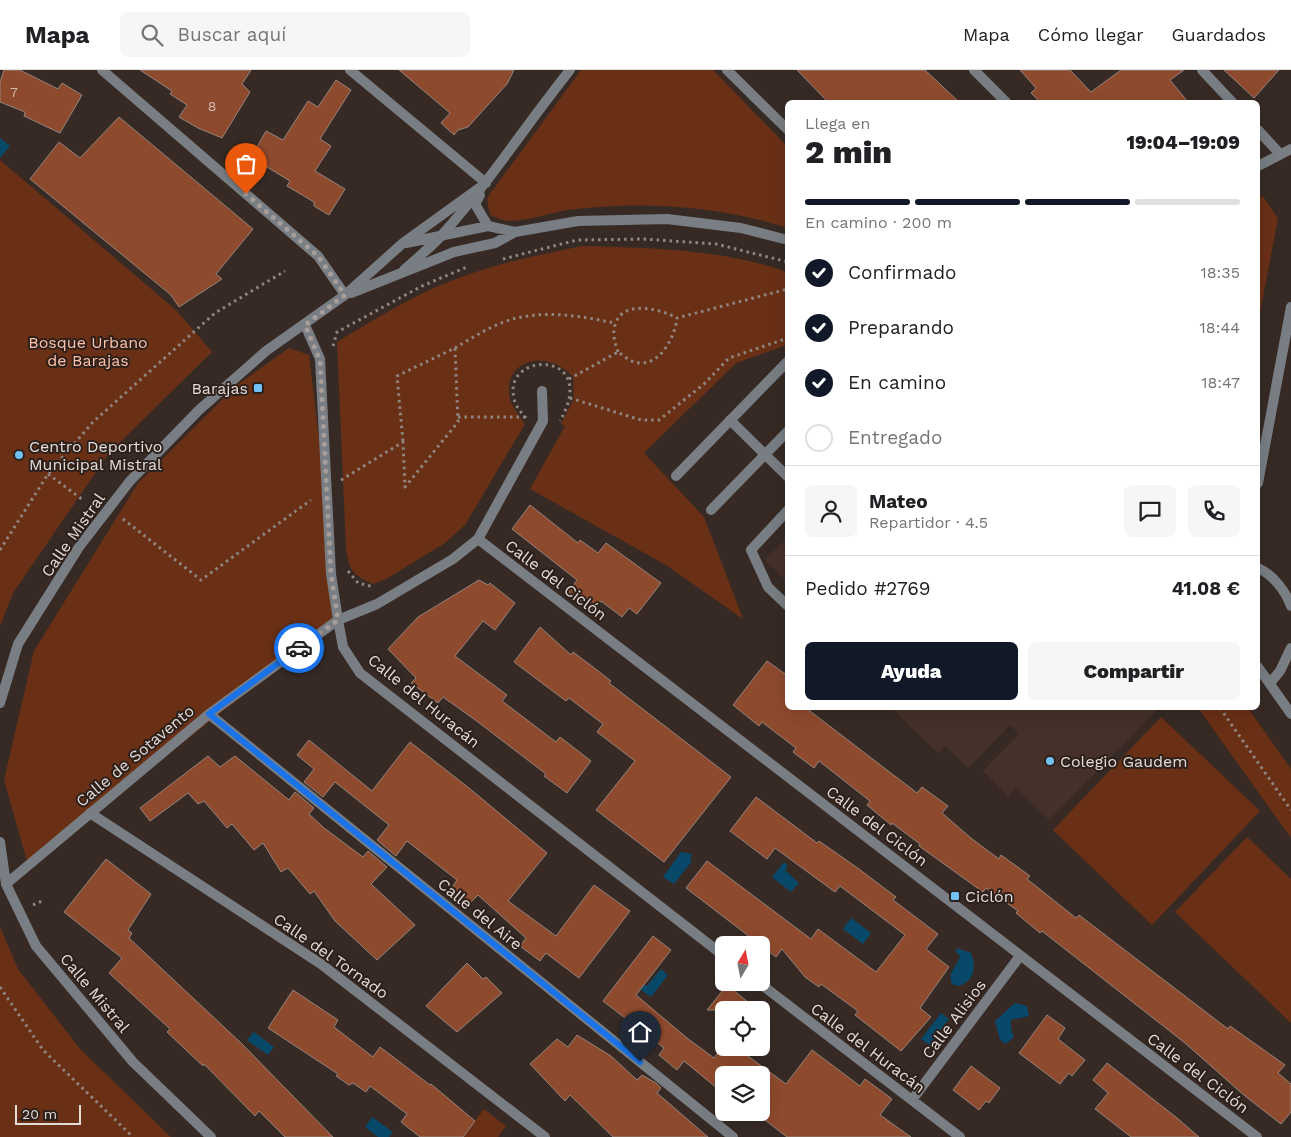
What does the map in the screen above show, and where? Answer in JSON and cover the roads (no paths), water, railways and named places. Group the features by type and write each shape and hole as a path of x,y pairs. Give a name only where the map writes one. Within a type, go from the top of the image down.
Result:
{"street":[{"path":"102,70 318,256 345,295"},
{"path":"350,70 486,183"},
{"path":"398,275 440,238 486,183 540,106 570,70"},
{"path":"727,70 785,127"},
{"path":"974,70 1004,100"},
{"path":"1202,70 1230,100"},
{"path":"1260,132 1280,154"},
{"path":"1260,165 1291,149"},
{"path":"345,295 403,244 486,183"},
{"path":"486,183 476,204 488,226"},
{"path":"345,295 454,252 494,244 515,232 578,221 667,219 741,228 785,239"},
{"path":"403,244 440,238 488,226 515,232"},
{"name":"Calle Mistral","path":"0,703 18,644 79,547 130,481 199,410 242,371 266,351 345,295"},
{"path":"1260,473 1291,311"},
{"name":"Calle del Huracán","path":"305,325 320,360 331,574 338,620 343,647 360,673 715,949"},
{"path":"676,476 785,364"},
{"name":"Calle de Sotavento","path":"6,884 209,714 338,620 377,604 453,559 478,539 543,421 542,391"},
{"path":"730,420 785,474"},
{"path":"711,510 785,434"},
{"path":"785,513 751,550 768,587 785,603"},
{"name":"Calle del Ciclón","path":"478,539 1257,1137"},
{"path":"1260,569 1276,581 1287,596 1291,606"},
{"path":"1270,683 1280,671 1291,648"},
{"path":"1260,670 1291,714"},
{"name":"Calle del Aire","path":"209,714 733,1137"},
{"name":"Calle del Tornado","path":"90,813 321,964 545,1137"},
{"name":"Calle Mistral","path":"0,842 6,884 36,946 133,1062 211,1137"},
{"name":"Calle Alisios","path":"912,1100 1020,956"},
{"name":"Calle del Huracán","path":"770,991 960,1137"}],"water":[{"path":"0,138 10,146 0,158"},
{"path":"681,852 692,854 690,859 692,861 674,884 663,877"},
{"path":"784,862 788,866 785,870 799,883 791,892 772,877"},
{"path":"851,918 871,933 863,944 843,929"},
{"path":"957,948 971,953 974,964 971,977 968,981 958,986 952,984 951,980 952,973 960,956 956,952"},
{"path":"661,969 668,975 651,997 638,988 642,983 647,986"},
{"path":"1015,1003 1027,1006 1029,1016 1011,1020 1011,1029 1014,1037 1006,1044 1000,1040 995,1021"},
{"path":"941,1013 949,1019 929,1045 921,1039"},
{"path":"254,1032 274,1047 268,1055 247,1040"},
{"path":"372,1117 393,1132 389,1137 378,1137 365,1127"}],"place":[{"name":"Barajas","path":"258,388"},
{"name":"Centro Deportivo Municipal Mistral","path":"19,455"},
{"name":"Colegio Gaudem","path":"1050,761"},
{"name":"Ciclón","path":"955,896"}],"park label":[{"name":"Bosque Urbano de Barajas","path":"88,351"}]}
